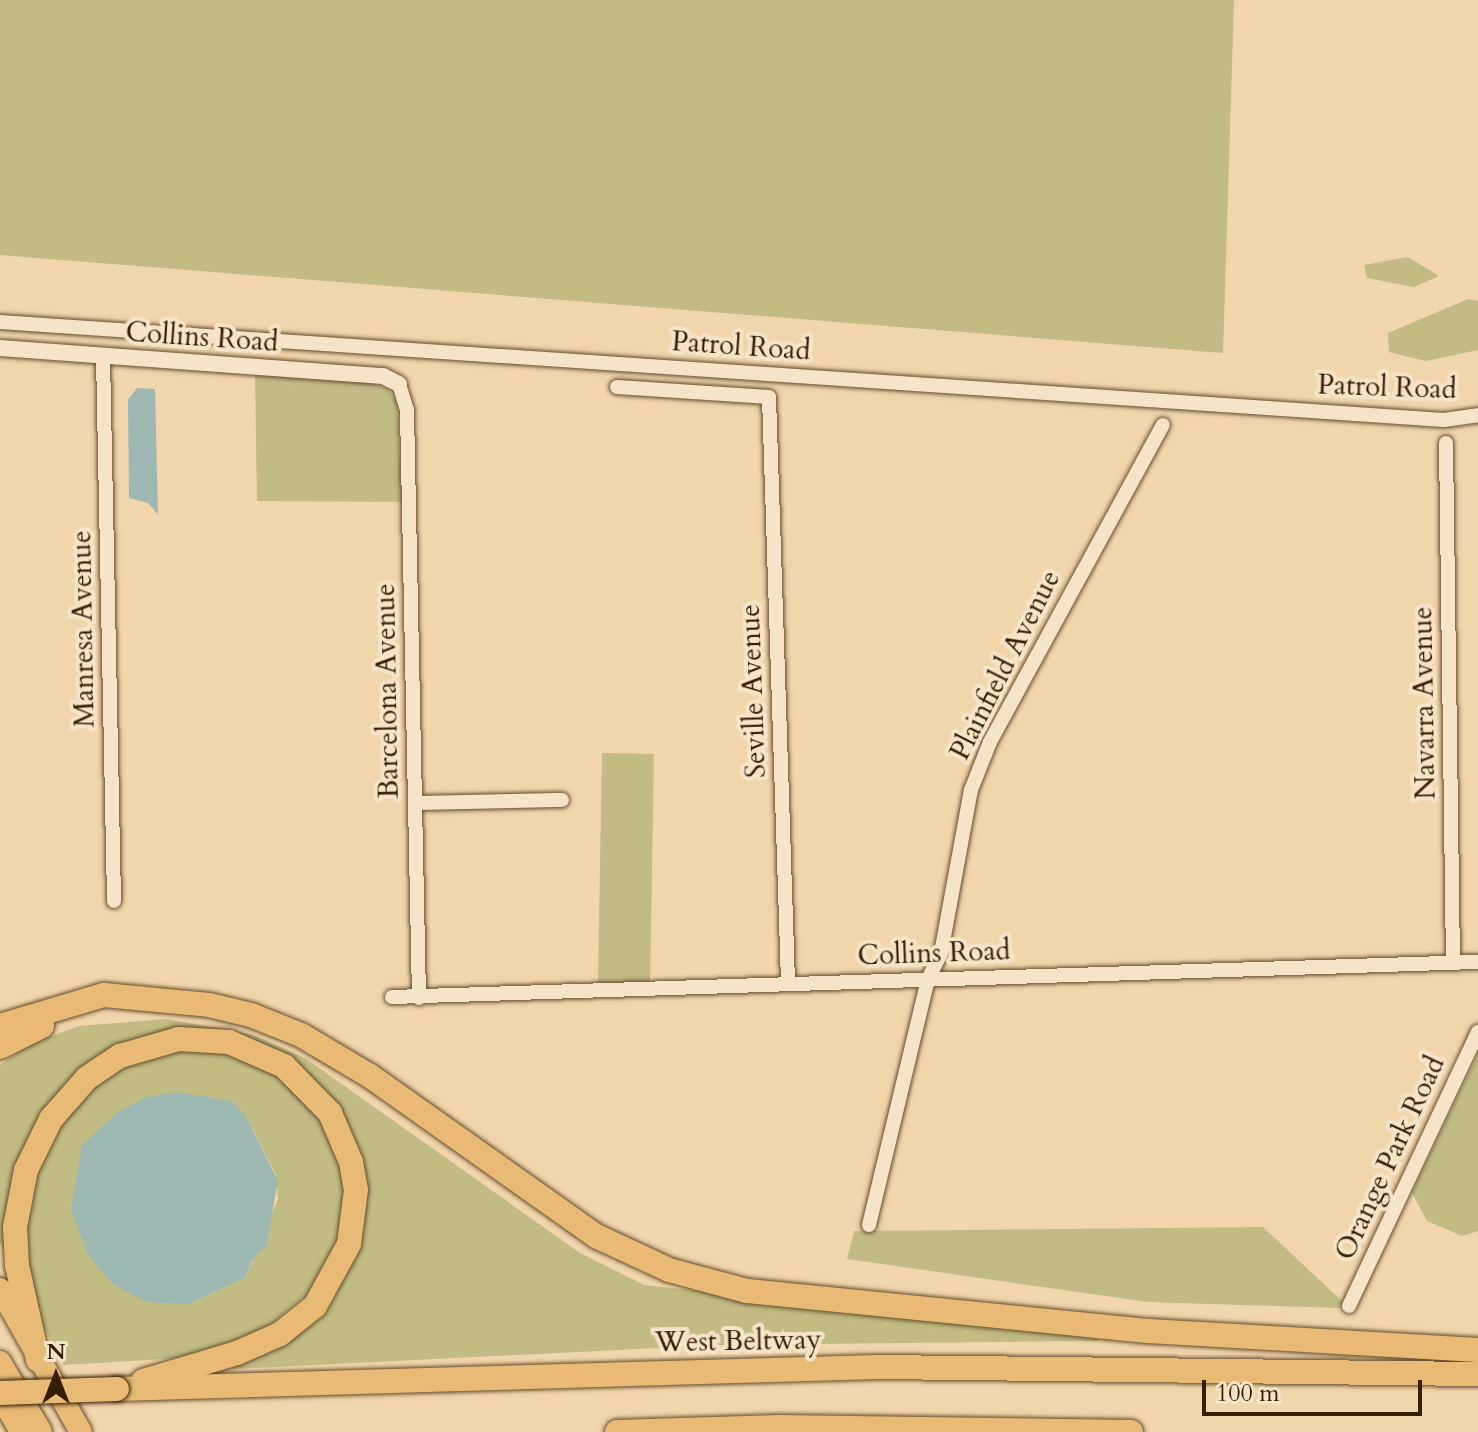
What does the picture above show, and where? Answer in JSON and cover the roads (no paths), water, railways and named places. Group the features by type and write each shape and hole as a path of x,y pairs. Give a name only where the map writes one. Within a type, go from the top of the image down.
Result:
{"highway":[{"path":"0,1026 86,998 209,1005 301,1035 370,1076 596,1236 691,1277 783,1296 1132,1329 1478,1350"},
{"path":"0,1047 62,1018 133,1000"},
{"path":"38,1360 17,1265 15,1227 26,1170 51,1119 87,1078 151,1044 211,1039 268,1056 302,1079 341,1134 356,1190 342,1263 315,1306 262,1344 117,1389"},
{"path":"0,1289 81,1432"},
{"path":"0,1362 41,1432"},
{"name":"West Beltway","path":"0,1393 878,1367 1478,1374"},
{"path":"0,1393 22,1432"},
{"path":"617,1432 779,1427 1131,1432"}],"street":[{"name":"Patrol Road","path":"0,322 1444,420 1478,415"},
{"name":"Collins Road","path":"0,348 383,376 399,384"},
{"name":"Manresa Avenue","path":"103,356 114,901"},
{"name":"Barcelona Avenue","path":"399,384 407,410 419,998"},
{"name":"Seville Avenue","path":"617,387 769,397 788,983"},
{"name":"Plainfield Avenue","path":"869,1225 928,979 941,953 971,790 990,742 1163,425"},
{"name":"Navarra Avenue","path":"1446,443 1453,963"},
{"path":"415,803 562,800"},
{"name":"Collins Road","path":"392,997 1478,962"},
{"name":"Orange Park Road","path":"1349,1306 1478,1032"}],"water":[{"path":"137,388 155,389 158,515 148,503 129,498 128,400"},
{"path":"176,1092 231,1101 246,1116 278,1181 266,1246 252,1260 245,1278 189,1304 147,1302 114,1285 88,1255 71,1210 82,1145 118,1112 147,1097"}]}
